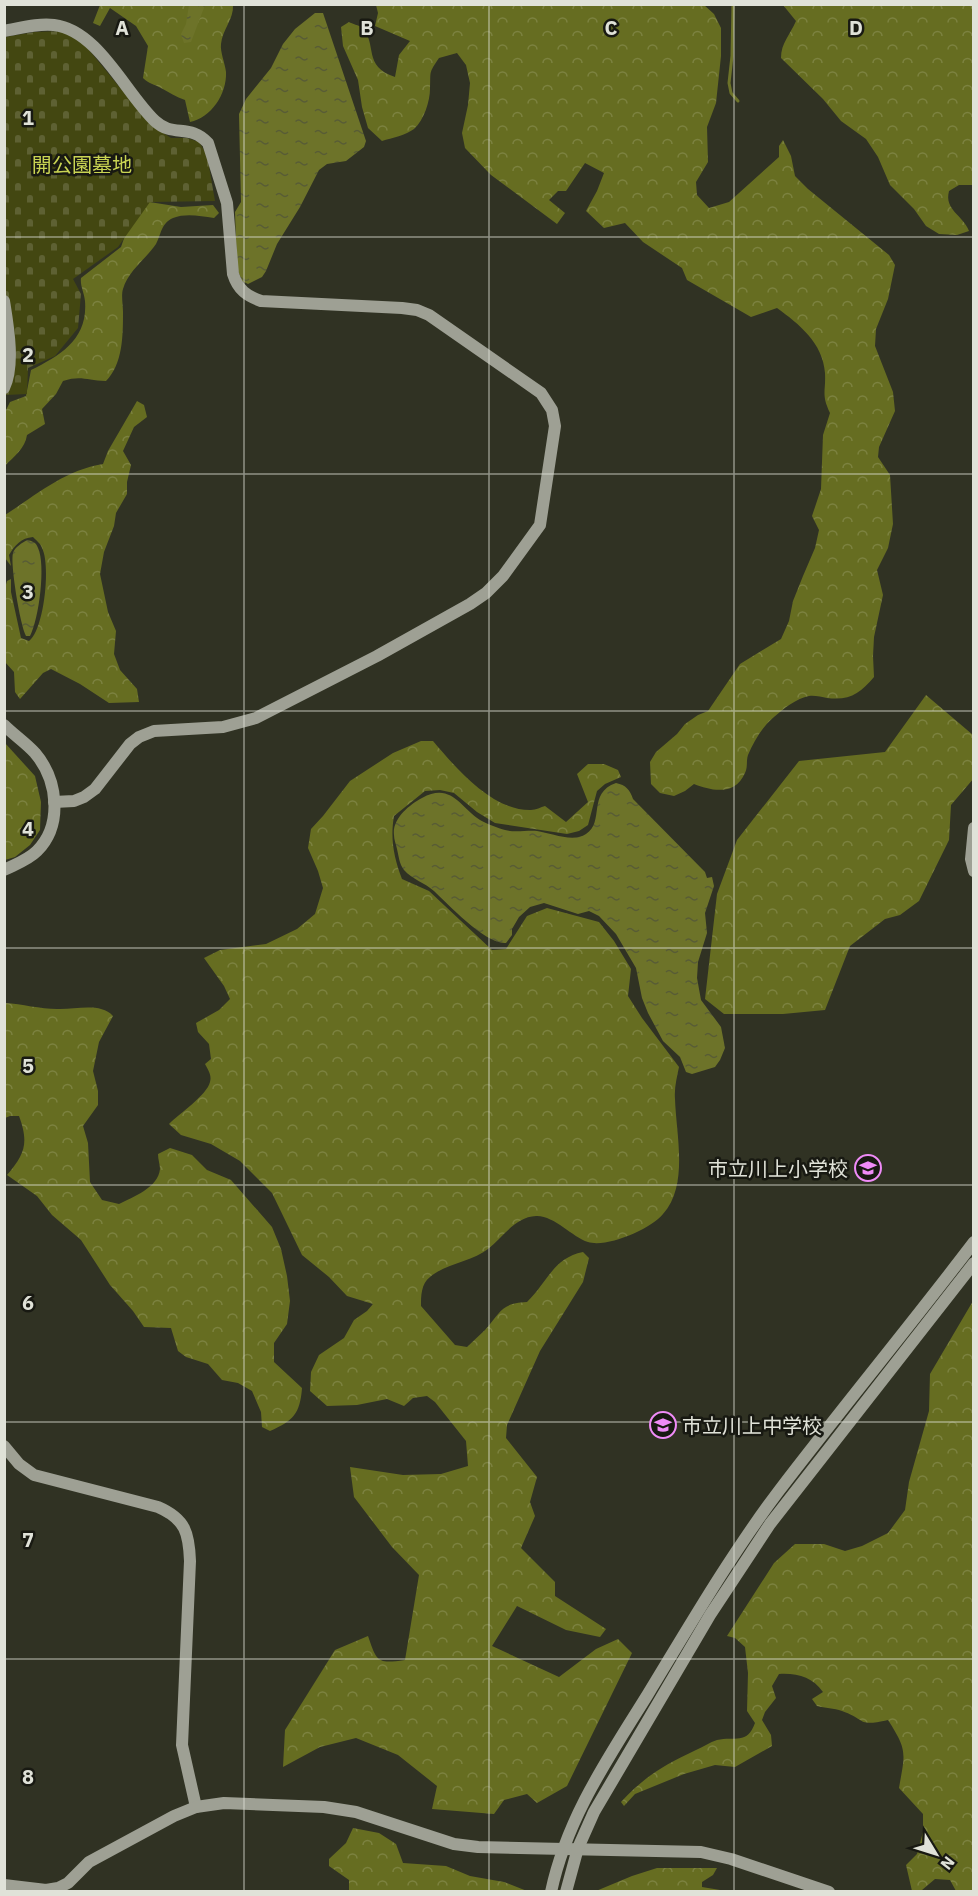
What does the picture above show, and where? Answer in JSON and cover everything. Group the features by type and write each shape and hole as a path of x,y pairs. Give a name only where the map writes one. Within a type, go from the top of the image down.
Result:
{"street":[{"path":"4,31 43,25 65,27 74,31 93,46 155,121 172,130 189,131 201,136 208,143 227,203 233,274 242,292 261,301 402,308 417,310 429,315 541,393 552,411 555,426 540,525 503,576 486,593 377,656 256,718 223,727 154,730 139,737 125,750 95,789 84,798 54,802"},
{"path":"4,301 10,360 9,374 4,388"},
{"path":"4,725 36,754 43,765 48,776 55,812 52,827 36,851 25,860 4,870"},
{"path":"974,828 971,859 974,871"},
{"path":"551,1892 572,1823 593,1782 742,1543 778,1493 974,1242"},
{"path":"566,1892 578,1848 594,1812 710,1615 770,1524 803,1479 974,1263"},
{"path":"4,1446 19,1464 34,1475 158,1507 170,1512 182,1524 189,1539 190,1561 182,1745 196,1807"},
{"path":"4,1885 46,1890 58,1888 68,1883 89,1862 174,1816 196,1807 224,1803 324,1807 356,1812 454,1845 701,1852 741,1862 829,1892"}],"green space":[{"path":"100,5 233,5 232,15 221,44 226,72 224,89 216,104 205,116 190,122 185,100 143,78 148,46 136,26 110,8 100,26 93,23"},
{"path":"376,5 704,5 714,14 721,28 721,56 716,103 707,127 708,162 696,182 697,195 709,208 729,202 779,157 779,146 783,140 791,156 795,176 889,255 895,265 888,299 876,329 875,346 893,392 895,411 879,447 878,457 890,475 893,524 888,548 877,570 883,595 874,637 874,677 854,695 848,697 835,699 809,696 795,701 770,721 759,734 748,755 745,773 741,780 729,788 715,790 694,784 674,796 660,793 651,784 650,762 656,752 685,724 708,711 740,664 781,639 789,621 793,601 815,548 819,530 812,516 821,489 823,435 830,413 825,397 825,373 820,352 808,335 777,308 751,317 687,280 682,268 643,242 625,223 604,228 586,211 604,173 585,163 566,191 558,191 549,200 565,213 557,224 491,175 465,148 462,133 470,83 466,65 457,53 439,58 433,67 428,105 418,125 407,133 382,141 368,128 358,80 343,46 341,27 349,22 362,28 367,34 374,61 378,67 395,77 399,55 410,41 375,26 378,13"},
{"path":"783,5 973,5 973,185 959,185 949,191 948,198 952,208 969,231 957,235 939,234 926,226 914,209 890,185 878,157 866,139 841,121 823,99 781,58 784,43 796,21"},
{"name":"開公園墓地","path":"63,31 84,44 140,112 157,129 171,138 187,138 199,142 207,155 215,201 150,202 118,247 73,279 81,294 78,328 55,356 28,368 27,394 5,395 5,37 35,32"},
{"path":"143,201 181,207 213,205 219,213 214,218 193,215 178,216 166,223 152,250 125,283 122,297 121,349 112,374 106,381 80,378 63,381 56,394 42,409 45,424 27,435 22,448 5,466 5,412 10,402 26,396 31,370 62,352 77,336 85,314 81,278 121,247 128,227"},
{"path":"137,401 144,405 147,417 134,427 123,451 131,465 127,494 116,513 100,574 108,612 116,631 114,654 120,670 137,689 139,702 109,703 51,669 43,673 20,699 15,692 14,672 5,662 5,588 7,581 11,579 11,592 21,638 29,641 39,624 46,568 45,556 33,537 22,540 14,548 9,555 11,566 5,558 5,515 63,478 103,464"},
{"path":"926,695 973,735 974,778 951,805 949,840 919,901 900,915 885,919 850,946 825,1010 783,1014 724,1014 705,999 717,894 737,840 799,761 885,752"},
{"path":"421,741 433,741 464,775 489,796 517,808 531,810 545,806 566,822 588,802 577,774 588,764 604,764 618,770 621,777 605,784 597,791 588,825 579,831 567,834 495,823 454,793 440,790 425,791 394,816 392,833 395,856 402,879 429,891 492,950 506,949 527,916 547,908 599,922 631,969 628,996 679,1067 675,1095 679,1159 676,1189 671,1202 657,1220 628,1236 596,1243 582,1239 549,1219 529,1217 510,1228 482,1253 436,1273 427,1280 422,1290 421,1306 455,1345 467,1347 502,1310 512,1304 527,1302 557,1265 583,1252 589,1258 583,1282 540,1351 507,1425 506,1438 537,1477 530,1502 535,1516 521,1548 555,1582 555,1596 606,1629 600,1637 566,1630 517,1606 492,1646 559,1677 596,1649 618,1639 632,1653 567,1786 537,1803 527,1794 504,1800 494,1814 432,1809 437,1786 398,1755 356,1738 320,1747 283,1767 285,1730 335,1650 368,1636 379,1659 389,1662 405,1660 419,1575 392,1547 354,1497 350,1467 403,1475 441,1474 468,1466 466,1441 435,1402 427,1396 413,1398 404,1406 387,1399 357,1405 327,1406 310,1391 311,1372 319,1355 344,1338 354,1320 373,1304 347,1296 329,1277 302,1255 272,1193 240,1161 211,1144 181,1135 169,1124 198,1098 210,1082 210,1075 205,1064 211,1059 209,1044 198,1032 196,1023 219,1010 230,999 224,986 204,958 220,950 266,944 297,929 315,914 323,888 308,848 311,829 350,781 393,753"},
{"path":"5,743 35,776 41,802 40,830 30,845 15,857 5,860"},
{"path":"5,1003 51,1009 94,1008 113,1016 99,1042 93,1071 98,1091 98,1105 83,1126 88,1143 90,1182 102,1200 119,1204 150,1187 155,1182 160,1169 158,1154 170,1148 192,1155 207,1170 231,1180 272,1227 281,1249 290,1301 287,1324 274,1343 274,1362 302,1388 297,1410 290,1420 270,1431 262,1427 261,1412 252,1391 238,1383 222,1380 208,1364 186,1357 178,1351 171,1328 144,1327 110,1285 81,1240 52,1215 37,1196 7,1175 18,1161 24,1148 24,1134 19,1116 5,1118"},
{"path":"973,1301 973,1891 956,1891 950,1880 935,1879 922,1890 912,1891 906,1865 917,1854 923,1832 923,1814 899,1788 903,1752 899,1739 888,1720 866,1723 842,1711 817,1706 812,1699 823,1692 809,1679 798,1675 779,1674 772,1686 776,1698 762,1720 771,1735 772,1746 735,1767 715,1765 684,1774 635,1794 624,1806 621,1802 630,1793 665,1766 714,1741 744,1737 752,1730 755,1723 747,1711 748,1673 745,1647 735,1638 727,1636 774,1563 795,1544 824,1544 845,1551 862,1546 888,1533 905,1510 909,1482 929,1411 930,1374"},
{"path":"353,1828 379,1833 396,1844 403,1863 446,1866 470,1876 504,1882 527,1891 349,1890 349,1880 329,1866 329,1859 346,1843"},
{"path":"657,1868 717,1868 713,1875 702,1882 702,1887 721,1891 596,1891"}],"water":[{"path":"189,5 205,5 191,42 184,43 181,34 186,24"},
{"path":"315,13 323,13 366,141 364,147 346,161 327,164 319,170 277,244 266,271 262,277 248,284 242,281 237,268 235,212 241,202 239,114 246,99 271,68 283,44 295,29"},
{"path":"27,540 34,542 37,546 41,567 39,605 30,636 26,636 21,620 12,559 15,549"},
{"path":"616,783 627,788 633,799 705,872 707,878 712,877 714,886 705,913 707,933 698,962 697,978 701,1000 721,1027 725,1048 715,1067 692,1074 686,1072 680,1057 663,1041 642,998 636,968 616,934 599,916 589,911 578,914 544,903 530,907 519,917 506,943 498,942 488,938 468,923 434,891 407,873 400,862 394,837 396,823 402,813 412,804 432,794 440,793 454,798 480,820 502,829 537,831 575,838 581,837 592,829 602,794"}],"waterway":[{"path":"733,4 729,83 731,93 738,101"}],"place":[{"name":"市立川上小学校","path":"868,1168"},
{"name":"市立川上中学校","path":"663,1425"}]}
